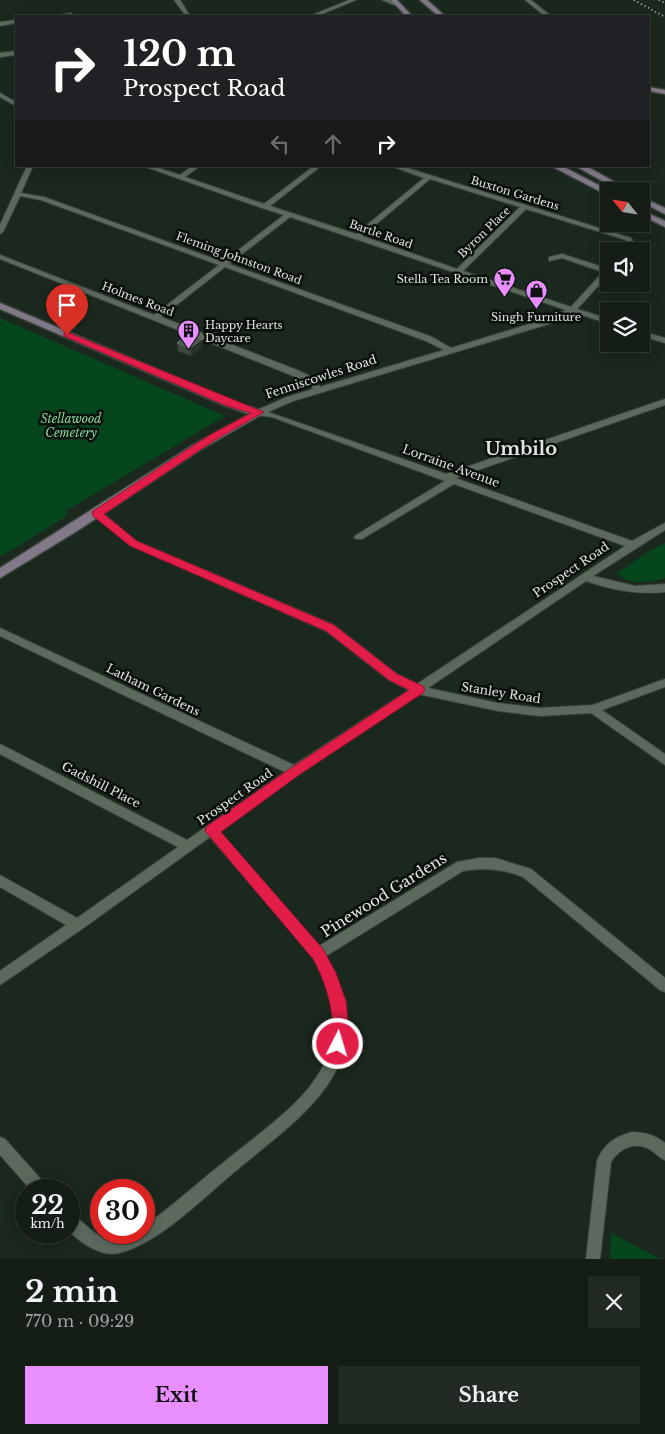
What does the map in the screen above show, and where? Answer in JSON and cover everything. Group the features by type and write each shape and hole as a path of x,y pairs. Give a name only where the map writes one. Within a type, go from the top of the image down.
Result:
{"street":[{"path":"177,0 187,15"},
{"path":"316,15 354,0"},
{"path":"385,0 400,5"},
{"path":"394,0 408,15"},
{"path":"422,0 429,15"},
{"path":"422,0 441,15"},
{"path":"528,0 547,15"},
{"path":"0,24 15,22"},
{"path":"0,55 15,53"},
{"path":"650,89 665,92"},
{"path":"0,95 15,103"},
{"path":"655,99 665,100"},
{"path":"0,232 2,222 18,194 30,167"},
{"name":"Bartle Road","path":"149,167 600,319"},
{"path":"180,178 196,167"},
{"path":"264,207 317,167"},
{"name":"Buxton Gardens","path":"397,167 629,239 630,242"},
{"path":"558,167 600,189"},
{"path":"582,167 610,182"},
{"path":"356,237 429,177"},
{"name":"Fleming Johnston Road","path":"18,194 42,198 434,341 450,350"},
{"path":"650,204 665,211"},
{"name":"Byron Place","path":"458,272 525,206"},
{"path":"156,317 288,215"},
{"path":"650,216 665,224"},
{"path":"552,259 562,256 600,268"},
{"name":"Holmes Road","path":"0,257 294,372 309,379 319,391"},
{"name":"Fenniscowles Road","path":"0,574 212,438 259,412 290,399 532,326 572,310 600,279"},
{"path":"0,306 230,404 259,412"},
{"path":"650,336 665,341"},
{"path":"359,537 449,479 665,402"},
{"name":"Lorraine Avenue","path":"259,412 273,415 633,545"},
{"name":"Stanley Road","path":"97,513 133,543 330,628 393,677 419,690 498,706 540,712 594,708 665,684"},
{"name":"Prospect Road","path":"0,979 295,771 419,690 633,545 665,526"},
{"path":"585,577 620,587 646,590 665,588"},
{"name":"Latham Gardens","path":"0,632 295,771"},
{"path":"594,708 665,760"},
{"name":"Gadshill Place","path":"0,748 189,847"},
{"path":"80,1233 96,1242 118,1246 163,1222 294,1114 326,1079 335,1057 341,1030 338,1001 331,978 318,954 212,831"},
{"name":"Pinewood Gardens","path":"318,954 461,866 483,862 504,864 526,873 665,986"},
{"path":"0,881 78,925"},
{"path":"594,1259 604,1160 608,1150 619,1141 633,1138 650,1142 665,1152"},
{"path":"0,1144 31,1179"}],"green space":[{"name":"Stellawood Cemetery","path":"0,318 225,416 66,511 67,516 0,557"},
{"path":"665,543 665,578 646,582 634,582 617,573 648,552"},
{"path":"611,1233 660,1259 610,1259"}],"building":[{"path":"189,333 202,339 190,348 177,343"}],"railway":[{"path":"634,0 665,17"},
{"path":"659,0 665,3"}],"place":[{"name":"Stella Tea Room","path":"504,298"},
{"name":"Singh Furniture","path":"536,310"},
{"name":"Happy Hearts Daycare","path":"189,350"}],"district":[{"name":"Umbilo","path":"521,449"}],"route":[{"path":"67,335 230,404 259,412 212,438 97,513 133,543 330,628 393,677 419,690 295,771 212,831 318,954 331,978 338,1001 341,1030 338,1044"}]}
